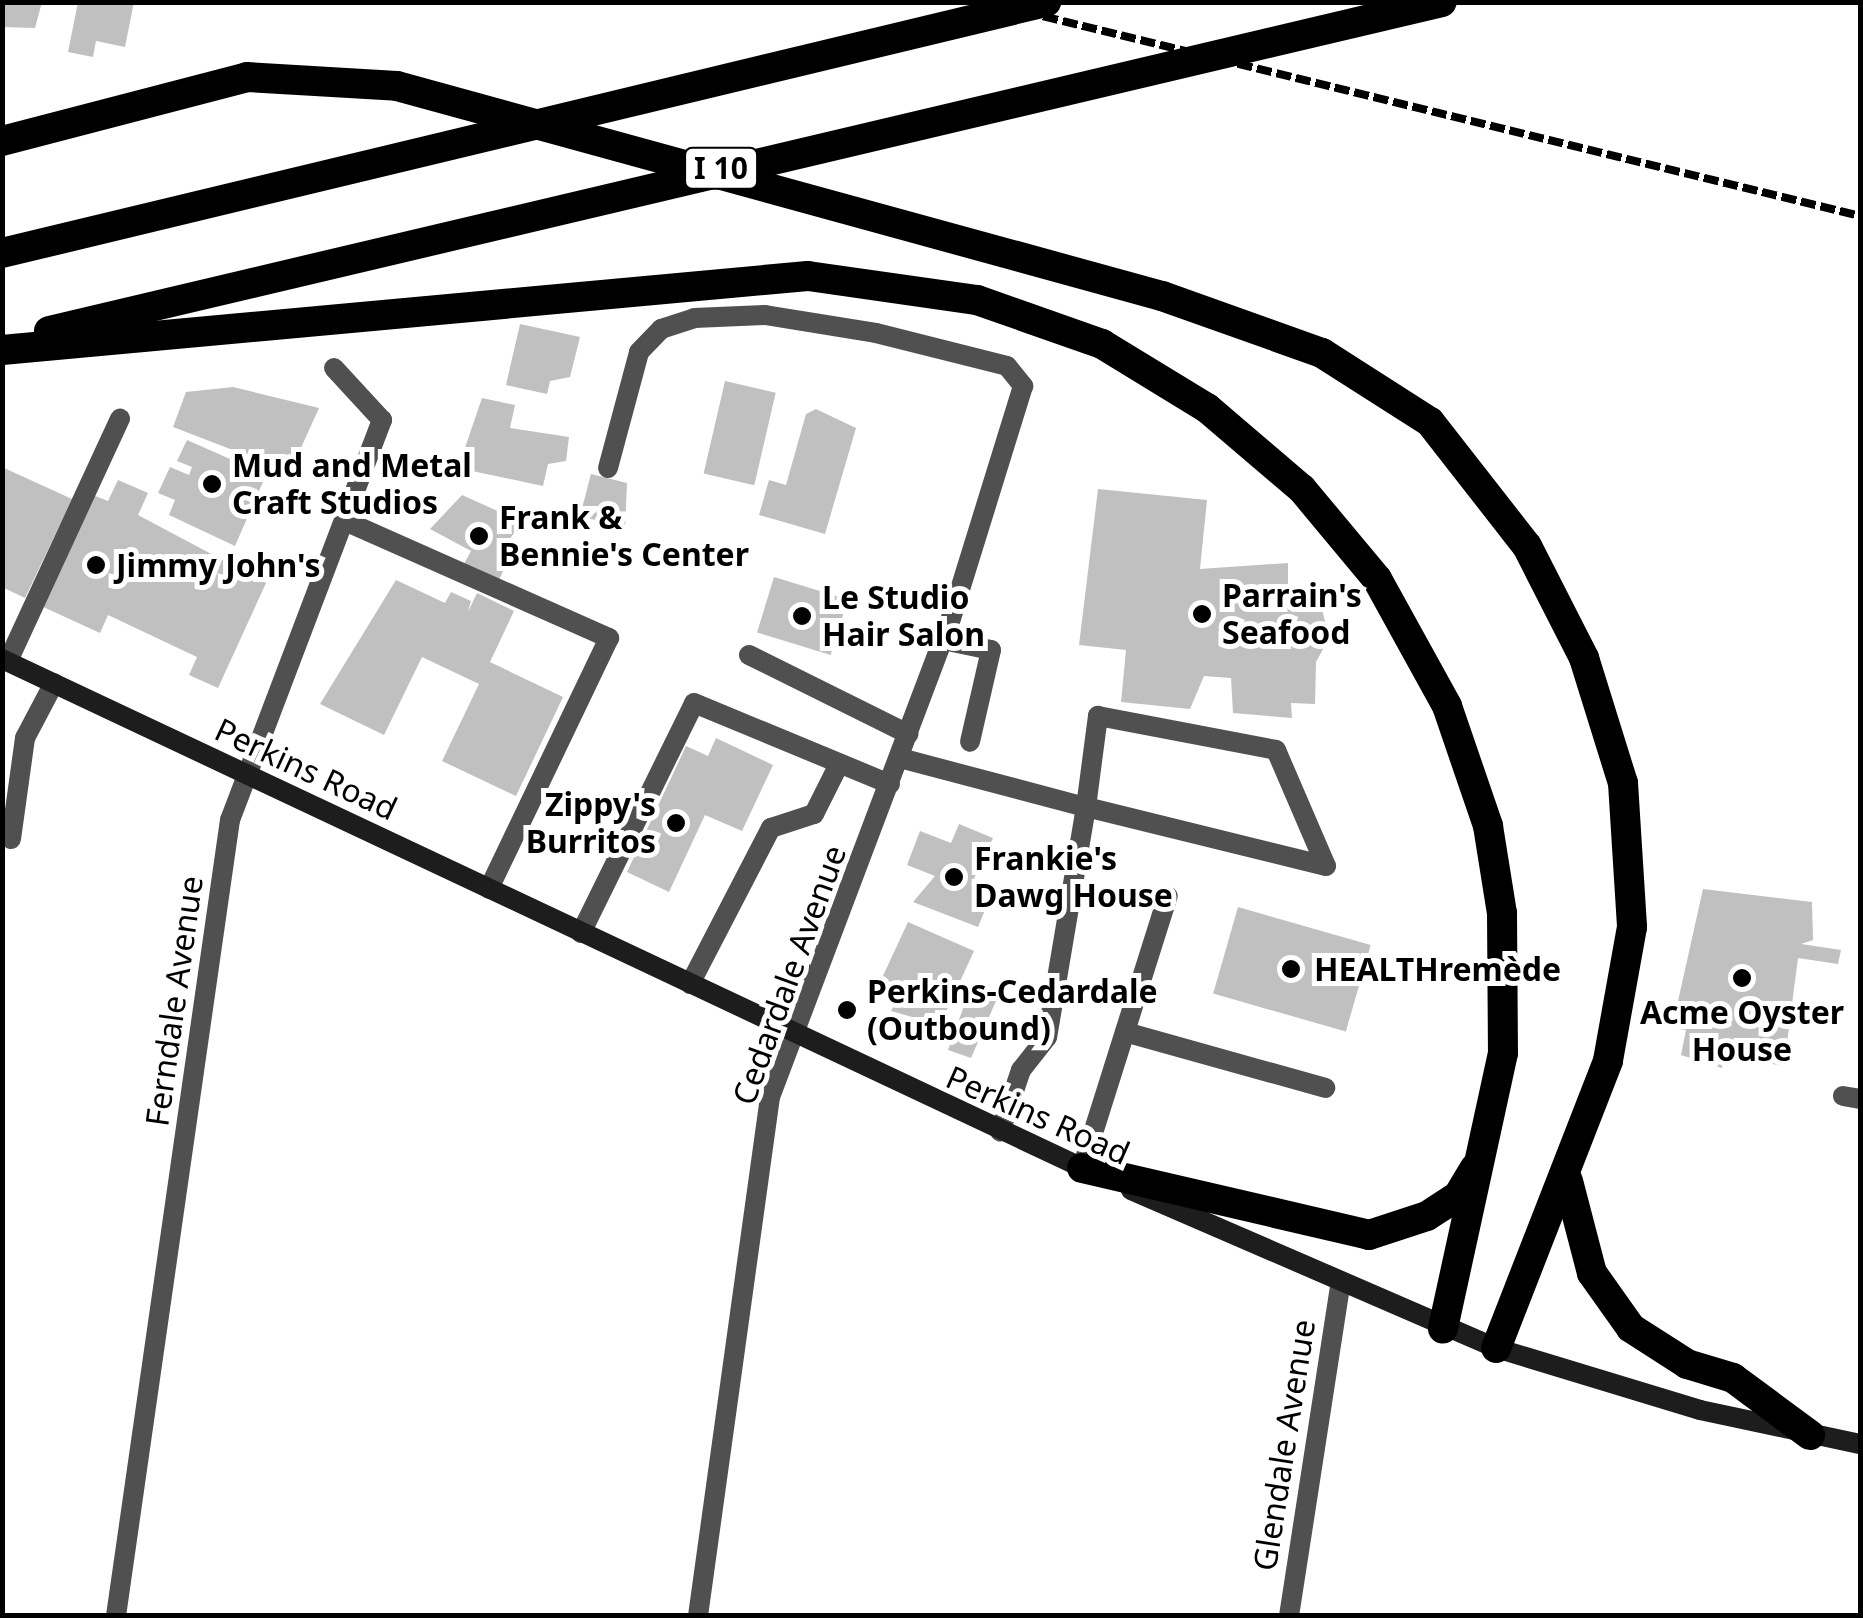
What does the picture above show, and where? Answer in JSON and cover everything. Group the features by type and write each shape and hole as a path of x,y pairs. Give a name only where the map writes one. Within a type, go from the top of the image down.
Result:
{"highway":[{"path":"2,253 1046,2"},
{"name":"I 10","path":"2,346 1442,2"},
{"path":"2,141 246,77 414,90 1162,296 1322,353 1430,422 1527,546 1584,658 1623,783 1632,926 1608,1061 1568,1182 1496,1348"},
{"path":"2,346 808,276 977,300 1102,344 1263,452 1342,534 1424,659 1467,763 1497,871 1506,1010 1487,1148 1443,1329"},
{"path":"1082,1168 1369,1235 1400,1230 1458,1196 1487,1148"},
{"path":"1568,1182 1592,1273 1632,1328 1686,1364 1733,1378 1810,1435"}],"street":[{"name":"Cedardale Avenue","path":"608,468 639,352 661,329 694,318 805,319 1008,366 1021,377 943,640 770,1097 698,1616"},
{"name":"Ferndale Avenue","path":"116,1616 241,772 382,420 334,368"},
{"path":"5,660 120,418"},
{"path":"345,520 609,638 489,889"},
{"path":"943,640 991,650 970,742"},
{"path":"748,656 908,734"},
{"name":"Perkins Road","path":"5,660 1000,1132 1443,1329 1496,1348 1810,1435 1860,1444"},
{"path":"11,839 25,738 54,683"},
{"path":"580,933 694,704 890,784"},
{"path":"900,758 1086,807 1326,866 1276,750 1196,730 1098,716 1086,807 1046,1036 1022,1070 1000,1132"},
{"path":"690,984 771,828 814,814 839,764"},
{"path":"1082,1168 1168,896"},
{"path":"1125,1032 1325,1088"},
{"name":"Glendale Avenue","path":"1288,1616 1340,1284"}],"building":[{"path":"2,2 42,2 35,28 2,27"},
{"path":"78,2 134,2 125,47 96,41 93,57 68,52"},
{"path":"520,324 580,337 570,377 550,381 547,394 506,385"},
{"path":"725,381 776,393 754,485 704,474"},
{"path":"233,387 319,408 290,472 173,427 186,392"},
{"path":"482,398 515,405 510,428 569,437 566,461 548,464 543,486 458,468"},
{"path":"816,409 856,428 825,534 759,515 769,480 786,485 806,414"},
{"name":"Mud and Metal Craft Studios","path":"187,440 266,475 235,546 169,515 175,500 158,493 170,467 189,475 192,467 177,461"},
{"path":"2,467 72,499 25,598 2,587"},
{"path":"591,474 627,483 625,528 580,516"},
{"path":"118,480 148,493 138,515 266,583 218,688 189,675 197,657 108,615 100,633 41,606 93,495 108,501"},
{"name":"Parrain's Seafood","path":"1098,489 1207,500 1200,569 1288,563 1288,598 1320,601 1329,638 1316,662 1315,704 1291,703 1292,718 1233,713 1231,678 1204,676 1190,709 1121,702 1126,650 1079,645"},
{"name":"Frank & Bennie's Center","path":"462,495 522,522 497,557 507,562 499,580 464,564 471,551 430,529"},
{"name":"Le Studio Hair Salon","path":"774,577 848,600 831,655 757,632"},
{"path":"396,580 445,603 451,592 471,601 468,612 477,593 514,611 490,662 563,697 516,796 442,761 479,684 422,657 384,735 320,704"},
{"name":"Zippy's Burritos","path":"716,738 773,765 742,831 705,815 669,892 627,872 686,746 708,756"},
{"name":"Frankie's Dawg House","path":"959,824 993,838 971,885 992,893 978,927 913,902 935,876 907,865 920,831 951,843"},
{"name":"Acme Oyster House","path":"1703,889 1812,902 1813,940 1801,944 1841,950 1838,964 1798,958 1784,1066 1724,1056 1722,1068 1681,1055 1686,1030 1672,1028"},
{"name":"HEALTHremède","path":"1238,907 1371,945 1346,1032 1213,994"},
{"path":"908,922 974,951 940,1025 891,1011 895,1003 875,993"},
{"path":"973,981 1000,992 971,1058 948,1050"}],"railway":[{"path":"985,2 1860,216"}],"place":[{"name":"Mud and Metal Craft Studios","path":"212,484"},
{"name":"Frank & Bennie's Center","path":"479,536"},
{"name":"Jimmy John's","path":"96,565"},
{"name":"Parrain's Seafood","path":"1202,614"},
{"name":"Le Studio Hair Salon","path":"802,616"},
{"name":"Zippy's Burritos","path":"676,823"},
{"name":"Frankie's Dawg House","path":"954,877"},
{"name":"HEALTHremède","path":"1291,969"},
{"name":"Acme Oyster House","path":"1742,978"},
{"name":"Perkins-Cedardale (Outbound)","path":"847,1010"}]}
